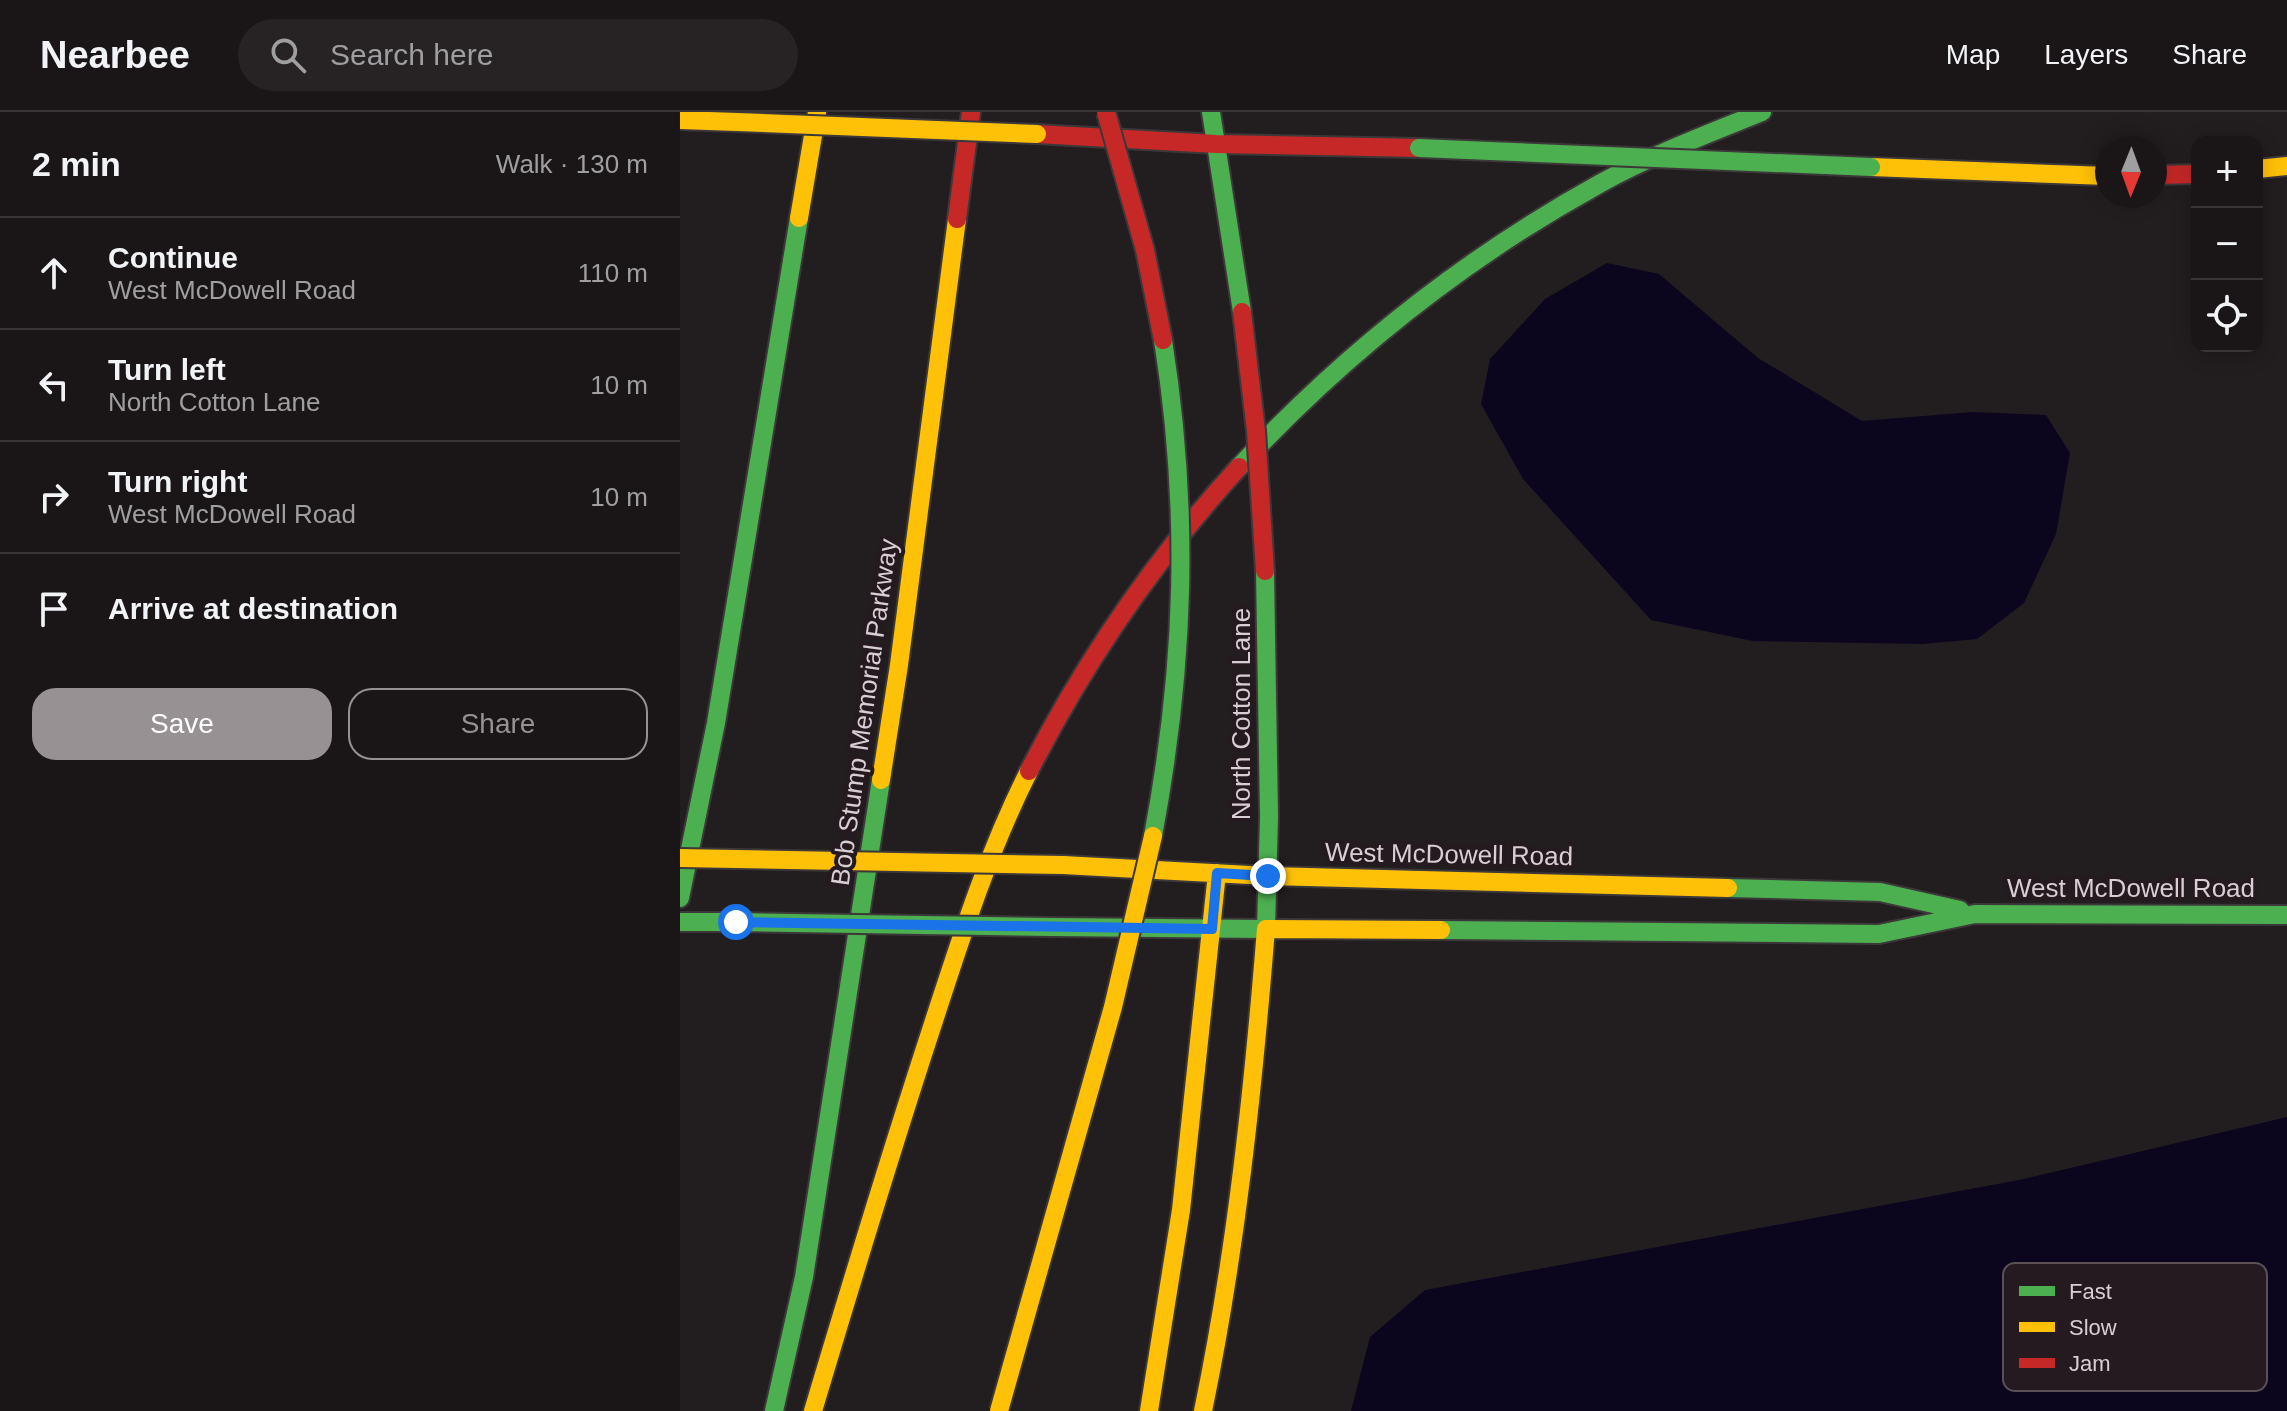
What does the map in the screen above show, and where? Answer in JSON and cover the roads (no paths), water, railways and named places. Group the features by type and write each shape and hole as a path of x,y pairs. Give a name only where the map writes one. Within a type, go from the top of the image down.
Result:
{"main road":[{"path":"680,898 716,723 817,112"},
{"name":"Bob Stump Memorial Parkway","path":"774,1411 804,1277 899,665 971,112"},
{"path":"999,1411 1141,902 1164,783 1177,676 1182,563 1178,468 1168,368 1143,235 1106,112"},
{"name":"North Cotton Lane","path":"1203,1411 1229,1273 1258,1023 1268,876 1265,571 1256,431 1242,312 1211,112"},
{"path":"813,1411 884,1174 976,892 1040,749 1080,678 1146,581 1204,504 1267,436 1324,381 1410,309 1467,266 1600,184 1667,151 1762,112"},
{"path":"680,120 1216,144 1419,148 2095,176"},
{"path":"2263,168 2287,166"},
{"path":"2167,175 2191,174"},
{"name":"West McDowell Road","path":"680,858 1063,865 1268,876 1880,892 1975,914"},
{"path":"1149,1411 1169,1310 1180,1232 1217,873"},
{"name":"West McDowell Road","path":"680,922 1879,934 1975,914 2287,915"}]}
